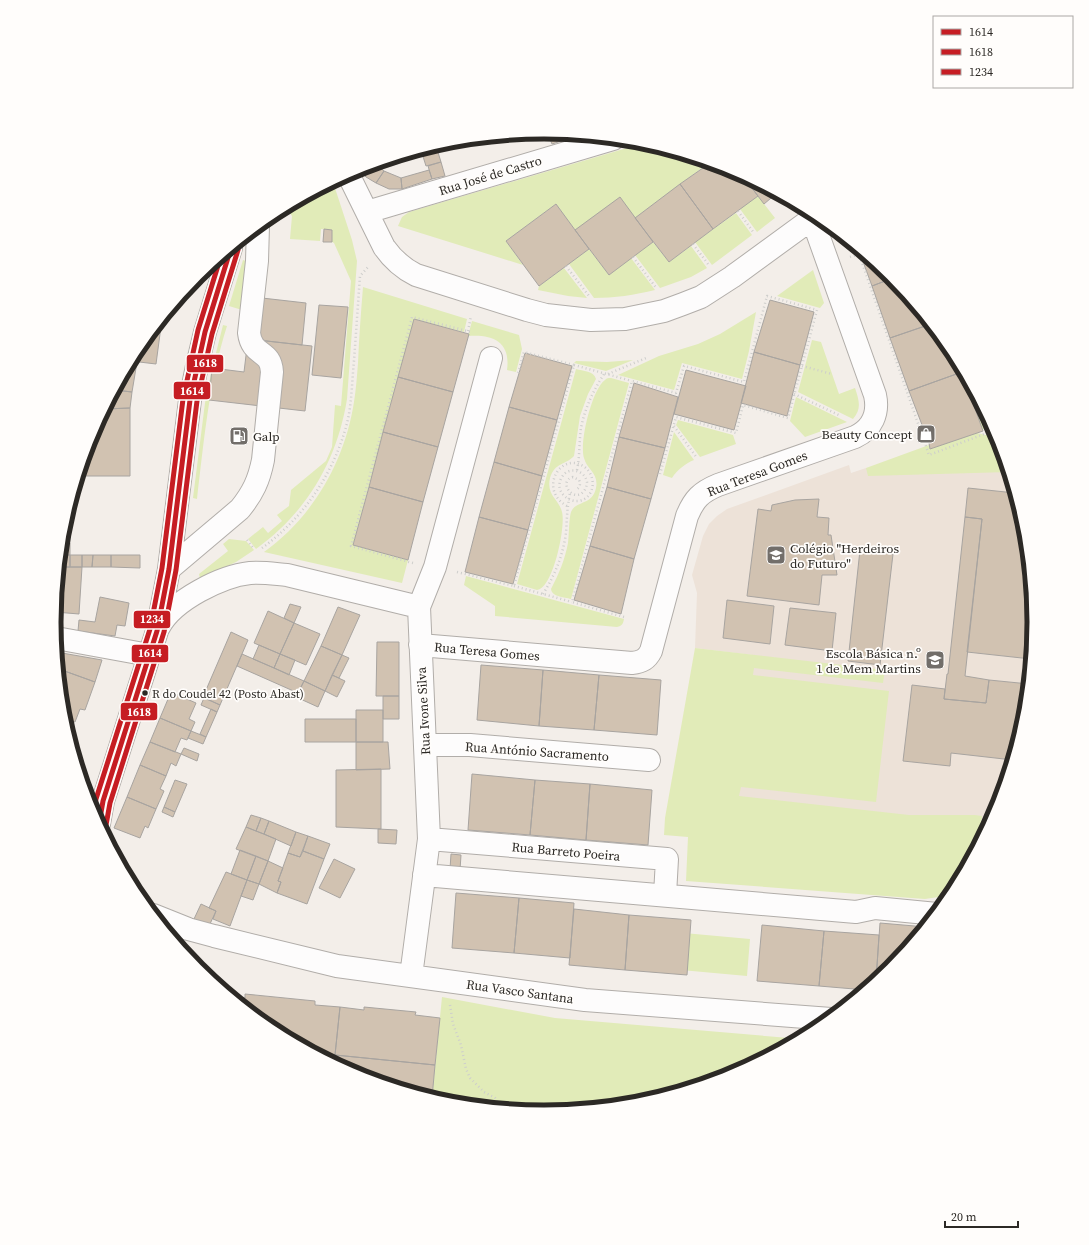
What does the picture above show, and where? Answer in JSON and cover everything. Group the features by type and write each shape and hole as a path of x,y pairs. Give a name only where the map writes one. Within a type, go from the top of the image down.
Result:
{"street":[{"name":"Rua José de Castro","path":"367,212 602,142"},
{"path":"351,180 384,247 390,256 406,270 416,275 527,310 566,318 591,320 625,318 664,311 701,297 718,287 811,219"},
{"path":"816,222 875,395 876,411 873,420 866,430"},
{"path":"169,569 240,509 249,499 256,487 260,473 263,460 272,372 270,361 255,348 250,340 258,254 258,233"},
{"path":"99,810 157,631 169,569 190,400 221,264"},
{"name":"Rua Ivone Silva","path":"411,976 429,839 419,607 434,567 491,358"},
{"name":"Rua Teresa Gomes","path":"420,645 632,663 646,659 651,651 687,516 699,496 718,485 855,437 866,430"},
{"path":"157,631 168,613 185,600 214,583 231,577 250,573 287,575 419,607"},
{"path":"62,639 149,655"},
{"name":"Rua António Sacramento","path":"425,744 470,745 650,760"},
{"name":"Rua Barreto Poeira","path":"429,839 667,859 664,896"},
{"path":"424,875 856,912 875,908 931,913"},
{"name":"Rua Vasco Santana","path":"162,919 188,929 337,966 585,1000 822,1018"},
{"name":"Rua Vasco Santana","path":"175,934 189,933 214,936"}],"path":[{"path":"247,540 257,552 269,544 296,518 319,488 328,471 343,436 351,400 360,276 384,247"},
{"path":"860,256 929,455 987,433 980,413"},
{"path":"633,257 658,289 664,311"},
{"path":"566,266 590,298 591,320"},
{"path":"518,373 524,352 676,393 684,366 744,382 767,296 817,310 788,418 743,406 736,433 676,417 660,474"},
{"path":"471,332 412,317 351,546 410,562 514,586 624,617"},
{"path":"608,374 646,358"},
{"path":"514,586 574,366"},
{"path":"802,366 832,374"},
{"path":"577,470 580,438 584,417 591,396 604,374"},
{"path":"572,602 632,381"},
{"path":"794,394 866,430"},
{"path":"674,426 697,458"},
{"path":"567,506 556,496 553,484 556,474 563,466 578,464 583,466 593,478 592,489 588,496 581,501 569,500 562,493 560,484 560,480 566,472 577,470 585,477 586,487 582,493 576,495 567,490 567,480 572,477 576,478 580,482 579,488 575,490"},
{"path":"543,594 554,574 562,553 566,532 567,506 570,493"},
{"path":"451,981 448,998 453,1024 461,1045 466,1069 470,1078 484,1092 495,1098 499,1104"}],"shaded area":[{"name":"Escola Básica n.º 1 de Mem Martins","path":"1001,464 1012,497 1024,559 1027,591 1027,654 1024,686 1012,748 991,808 973,846 975,815 720,818 753,655 695,648 697,593 692,575 703,536 709,524 727,509 849,465 851,473 866,468"}],"green space":[{"path":"631,147 670,155 704,166 635,218 575,230 556,204 506,241 523,265 398,226 402,217 409,212"},
{"path":"335,187 352,240 357,261 347,399 336,443 317,483 305,502 290,519 256,549 248,539 263,527 268,533 282,521 277,515 289,506 291,490 326,461 332,447 335,405 341,406 351,281 334,243 332,242 332,230 321,229 320,241 290,239 292,216 289,212"},
{"path":"758,196 775,218 757,232 740,209"},
{"path":"736,213 752,235 712,265 695,242"},
{"path":"653,242 669,262 691,246 707,268 691,277 660,288 635,255"},
{"path":"589,249 609,275 631,258 655,290 624,296 594,298 569,264"},
{"path":"243,260 246,261 242,310 229,306"},
{"path":"564,268 587,298 538,290 539,286"},
{"path":"813,270 824,303 820,308 777,296"},
{"path":"363,287 467,319 464,332 414,319 353,545 408,560 402,583 264,552 282,538 312,505 324,486 343,445 350,424 354,402"},
{"path":"756,312 742,379 682,363 674,390 618,375 659,356 698,344 720,334"},
{"path":"472,321 519,335 522,349 516,372 507,370 506,353 503,346 498,342 492,338 468,336"},
{"path":"223,325 227,326 211,390 197,499 193,498 205,403"},
{"path":"812,340 821,342 839,394 855,388 859,408 853,419 798,392"},
{"path":"633,360 606,371 574,363 576,361 607,362"},
{"path":"576,369 593,374 596,379 588,394 580,416 574,456 558,466 550,478 549,484 551,493 562,512 562,530 553,569 543,587 537,590 517,584"},
{"path":"608,378 629,383 571,599 554,594 551,589 557,578 567,549 571,512 573,508 591,498 596,488 596,479 584,458 583,441 591,405 600,385"},
{"path":"969,391 988,430 982,429"},
{"path":"796,397 847,422 805,437 790,421"},
{"path":"678,420 733,435 736,444 700,457 676,425"},
{"path":"674,432 694,460 682,467 672,478 663,475"},
{"path":"977,433 991,436 1004,472 868,476 866,468 929,445 930,449"},
{"path":"229,539 246,541 254,550 236,562 200,579 199,574 228,551 223,544"},
{"path":"466,576 624,619 624,621 617,627 495,616 495,606 464,585"},
{"path":"695,648 885,670 883,683 754,668 753,675 889,691 876,802 741,787 739,796 909,815 982,816 980,831 978,836 947,891 943,896 925,899 686,881 688,837 664,835 665,818"},
{"path":"684,933 750,939 747,976 681,970"},
{"path":"442,997 555,1018 791,1038 730,1069 700,1080 670,1090 608,1102 576,1105 513,1105 481,1102 432,1093"}],"building":[{"path":"550,139 565,140 552,144"},
{"path":"438,151 441,162 426,166 422,154"},
{"path":"441,162 445,176 432,179 428,166"},
{"path":"705,167 750,185 758,196 713,229 680,184"},
{"path":"381,168 384,171 376,183 363,174"},
{"path":"429,170 432,179 402,189 401,178"},
{"path":"384,171 401,178 402,189 389,189 376,183"},
{"path":"680,184 713,229 669,262 635,218"},
{"path":"750,185 773,197 764,204"},
{"path":"620,197 653,242 609,275 575,230"},
{"path":"556,204 589,249 539,286 506,241"},
{"path":"324,229 332,230 332,242 323,242"},
{"path":"862,258 886,281 872,286"},
{"path":"886,281 926,326 890,338 872,286"},
{"path":"262,298 306,303 302,345 258,340"},
{"path":"770,300 814,312 800,365 754,352"},
{"path":"319,305 348,307 341,378 312,375"},
{"path":"414,319 469,334 453,392 398,377"},
{"path":"926,326 947,354 958,373 909,391 890,338"},
{"path":"161,328 156,364 137,362"},
{"path":"248,339 312,346 305,411 209,400 212,368 244,372"},
{"path":"754,352 800,365 787,416 741,403"},
{"path":"525,353 572,366 557,420 509,407"},
{"path":"137,363 132,392 121,391"},
{"path":"686,370 746,386 734,430 674,414"},
{"path":"958,373 970,393 983,431 930,449 909,391"},
{"path":"398,377 453,392 438,447 383,432"},
{"path":"634,383 678,397 665,448 619,437"},
{"path":"121,391 132,392 130,408 111,409"},
{"path":"509,407 557,420 542,476 494,462"},
{"path":"130,408 130,476 84,476 98,437 111,409"},
{"path":"383,432 438,447 423,502 369,487"},
{"path":"619,437 665,448 651,499 607,487"},
{"path":"494,462 542,476 528,530 479,517"},
{"path":"369,487 423,502 408,560 353,545"},
{"path":"607,487 651,499 634,559 590,546"},
{"path":"968,488 1011,493 1019,528 1024,559 1028,622 1027,659 967,652 982,519 965,517"},
{"path":"819,499 817,517 829,518 828,535 831,535 837,575 822,575 819,605 747,596 758,509 771,511 772,505 795,500"},
{"path":"479,517 528,530 513,584 465,572"},
{"path":"965,517 982,519 965,676 989,680 986,703 944,699"},
{"path":"68,543 70,543 70,555 66,555"},
{"path":"590,546 634,559 621,614 574,600"},
{"path":"860,550 893,554 880,665 848,661"},
{"path":"66,555 70,555 70,567 64,567"},
{"path":"70,555 82,555 82,567 70,567"},
{"path":"82,555 93,555 92,567 82,567"},
{"path":"93,555 111,555 111,567 92,567"},
{"path":"111,555 140,555 140,568 111,567"},
{"path":"64,567 82,567 79,614 61,613"},
{"path":"100,597 129,603 125,626 117,625 115,636 78,631 79,620 95,622"},
{"path":"727,600 774,606 770,644 723,638"},
{"path":"290,604 301,607 294,623 284,618"},
{"path":"338,607 360,615 342,655 321,646"},
{"path":"790,608 836,613 832,651 785,645"},
{"path":"268,611 294,623 280,654 254,643"},
{"path":"294,623 320,634 306,665 280,654"},
{"path":"231,632 248,640 220,705 203,697"},
{"path":"377,642 399,642 399,696 376,696"},
{"path":"259,645 280,654 274,668 253,659"},
{"path":"321,646 342,655 325,691 304,681"},
{"path":"62,653 102,660 95,682 64,671"},
{"path":"242,654 304,681 298,693 237,666"},
{"path":"280,654 295,660 289,675 274,668"},
{"path":"342,655 349,658 339,678 332,675"},
{"path":"481,665 543,670 539,726 477,720"},
{"path":"543,670 599,675 594,730 539,726"},
{"path":"64,671 95,682 85,710 80,709 75,722 71,720 70,717"},
{"path":"332,675 345,681 337,697 325,691"},
{"path":"599,675 661,680 657,735 594,730"},
{"path":"989,680 1024,684 1019,717 1008,759 951,753 950,766 903,761 912,685 945,689 944,699 986,703"},
{"path":"304,681 325,691 318,707 296,697"},
{"path":"171,692 196,703 189,719 195,722 191,731 160,718"},
{"path":"383,696 399,696 399,719 383,719"},
{"path":"204,698 220,705 217,712 201,705"},
{"path":"211,709 217,712 206,737 200,734"},
{"path":"356,710 383,710 383,742 356,742"},
{"path":"160,718 191,731 187,740 181,738 175,752 150,742"},
{"path":"305,719 356,719 356,742 305,742"},
{"path":"191,731 206,737 203,744 188,738"},
{"path":"150,742 181,754 176,766 171,763 166,776 140,765"},
{"path":"356,742 388,742 390,769 356,770"},
{"path":"184,748 199,754 197,761 181,754"},
{"path":"140,765 166,776 160,789 164,791 156,809 127,797"},
{"path":"381,769 381,829 336,827 336,770"},
{"path":"472,774 535,780 530,835 468,830"},
{"path":"175,780 187,784 175,812 164,807"},
{"path":"535,780 590,784 586,840 530,835"},
{"path":"590,784 652,790 648,845 586,840"},
{"path":"127,797 156,809 148,828 145,826 140,838 114,828"},
{"path":"164,807 175,812 173,817 162,812"},
{"path":"251,815 261,818 256,831 246,827"},
{"path":"261,818 269,821 264,834 256,831"},
{"path":"269,821 296,832 291,846 264,834"},
{"path":"246,827 276,839 268,861 236,849"},
{"path":"378,829 397,830 396,844 378,843"},
{"path":"296,832 308,836 300,857 288,853"},
{"path":"308,836 330,844 324,859 303,851"},
{"path":"240,850 256,856 247,880 231,874"},
{"path":"303,851 324,859 307,904 277,893 281,882 278,881 288,853 300,857"},
{"path":"451,854 461,855 460,870 450,869"},
{"path":"256,856 268,861 259,884 247,880"},
{"path":"334,859 355,869 340,898 319,888"},
{"path":"268,861 283,868 278,881 281,882 277,893 259,884"},
{"path":"226,872 247,880 230,926 213,919 216,911 209,908"},
{"path":"247,880 259,884 253,900 241,896"},
{"path":"456,893 519,898 514,953 452,948"},
{"path":"519,898 574,903 570,958 514,953"},
{"path":"201,904 216,911 209,926 194,919"},
{"path":"574,909 629,915 625,970 569,965"},
{"path":"629,915 691,920 687,975 625,970"},
{"path":"880,923 920,926 908,941 876,973"},
{"path":"762,925 824,931 819,986 757,981"},
{"path":"824,931 879,935 877,973 863,986 859,989 819,986"},
{"path":"245,994 315,1001 315,1005 340,1007 335,1055 327,1054 276,1025 239,997 245,998"},
{"path":"340,1007 364,1010 364,1007 416,1012 415,1015 440,1018 435,1065 335,1055"},
{"path":"327,1054 335,1055 335,1058"},
{"path":"335,1055 435,1065 432,1093 389,1080 359,1069 335,1058"}],"transit line":[{"name":"1618","path":"106,825 110,803 164,632 176,570 197,401 212,334 238,250"},
{"name":"1614","path":"101,814 103,801 157,631 169,569 190,400 205,332 228,257"},
{"name":"1234","path":"96,802 150,629 162,568 183,399 198,330 218,267"}],"place":[{"name":"Beauty Concept","path":"926,434"},
{"name":"Galp","path":"239,436"},
{"name":"Colégio \"Herdeiros do Futuro\"","path":"776,555"},
{"name":"Escola Básica n.º 1 de Mem Martins","path":"935,660"},
{"name":"R do Coudel 42 (Posto Abast)","path":"145,693"}]}
